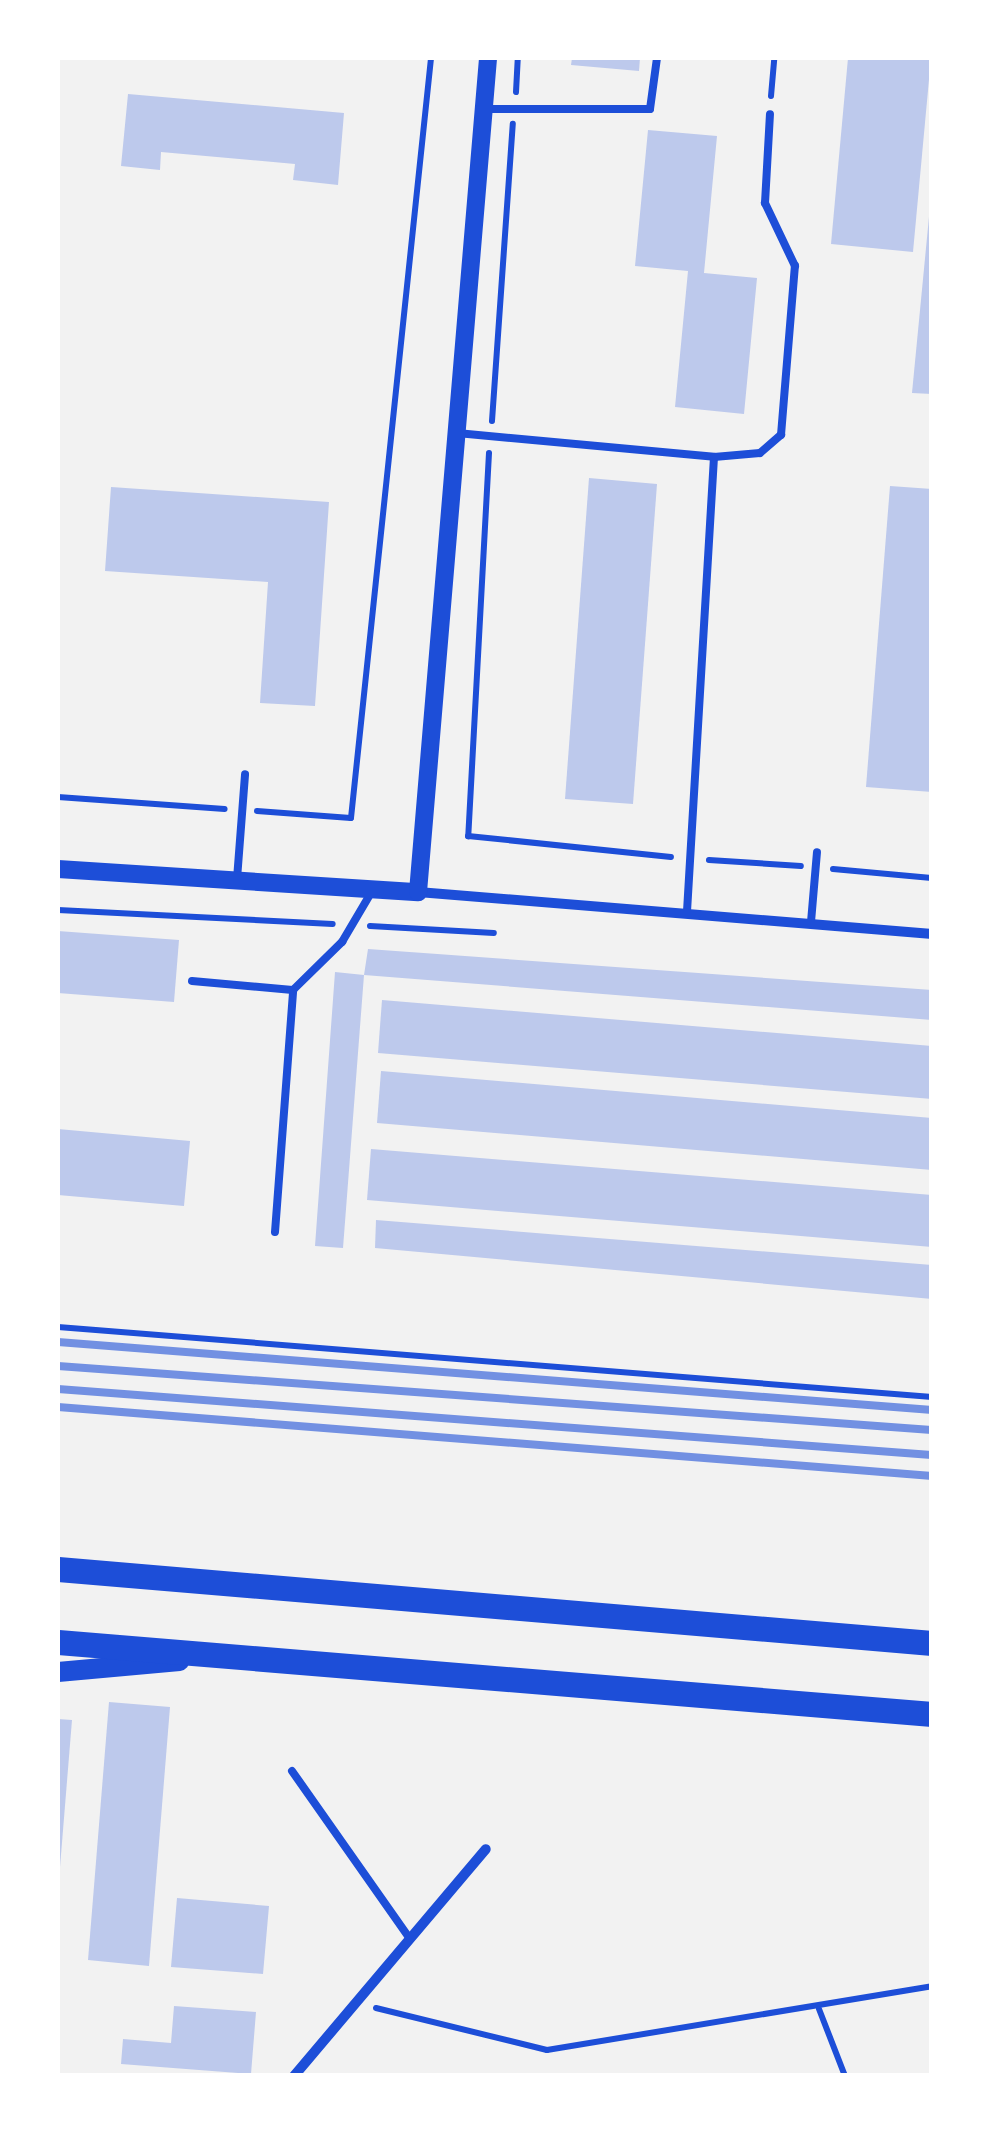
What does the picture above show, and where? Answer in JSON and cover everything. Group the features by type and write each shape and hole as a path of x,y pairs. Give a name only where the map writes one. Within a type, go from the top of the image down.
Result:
{"main road":[{"path":"58,1569 932,1643"},
{"path":"58,1642 932,1714"},
{"path":"58,1672 237,1656"}],"street":[{"path":"418,892 488,58"},
{"path":"58,869 687,911 932,934"},
{"path":"294,2076 486,1849"}],"lane":[{"path":"484,109 650,109 657,58"},
{"path":"456,433 714,456 760,453 781,435 796,266 765,203 770,114"},
{"path":"687,911 714,456"},
{"path":"237,880 246,774"},
{"path":"811,922 817,852"},
{"path":"275,1232 293,990 354,924 372,890"},
{"path":"192,981 293,990"},
{"path":"292,1771 410,1939"}],"path":[{"path":"58,797 351,818 431,58"},
{"path":"518,58 490,436 468,836 932,878"},
{"path":"770,114 774,58"},
{"path":"58,910 494,934"},
{"path":"58,1328 932,1397"},
{"path":"355,2003 546,2050 819,2009 932,1986"},
{"path":"819,2009 845,2076"}],"building":[{"path":"572,58 640,58 639,71 571,65"},
{"path":"848,58 931,58 913,252 831,244"},
{"path":"128,94 344,113 338,185 293,180 295,164 161,152 160,170 121,166"},
{"path":"648,130 717,136 704,273 757,278 744,414 675,407 688,271 635,266"},
{"path":"932,217 932,394 912,393"},
{"path":"589,478 657,484 633,804 565,799"},
{"path":"890,486 932,489 932,792 866,787"},
{"path":"111,487 329,502 315,706 260,703 268,582 105,571"},
{"path":"58,931 179,940 174,1002 58,993"},
{"path":"368,949 932,990 932,1020 364,975"},
{"path":"335,972 364,975 343,1248 315,1246"},
{"path":"382,1000 932,1046 932,1099 378,1053"},
{"path":"381,1071 932,1118 932,1170 377,1123"},
{"path":"58,1129 190,1141 184,1206 58,1195"},
{"path":"371,1149 932,1195 932,1247 367,1200"},
{"path":"376,1220 932,1265 932,1299 375,1248"},
{"path":"109,1702 170,1707 149,1966 88,1960"},
{"path":"58,1719 72,1720 60,1867 58,1867"},
{"path":"177,1898 269,1906 263,1974 171,1967"},
{"path":"174,2006 256,2012 251,2074 121,2064 123,2039 171,2043"}],"railway":[{"path":"58,1342 932,1410"},
{"path":"58,1366 932,1430"},
{"path":"58,1389 932,1455"},
{"path":"58,1407 932,1476"}]}
